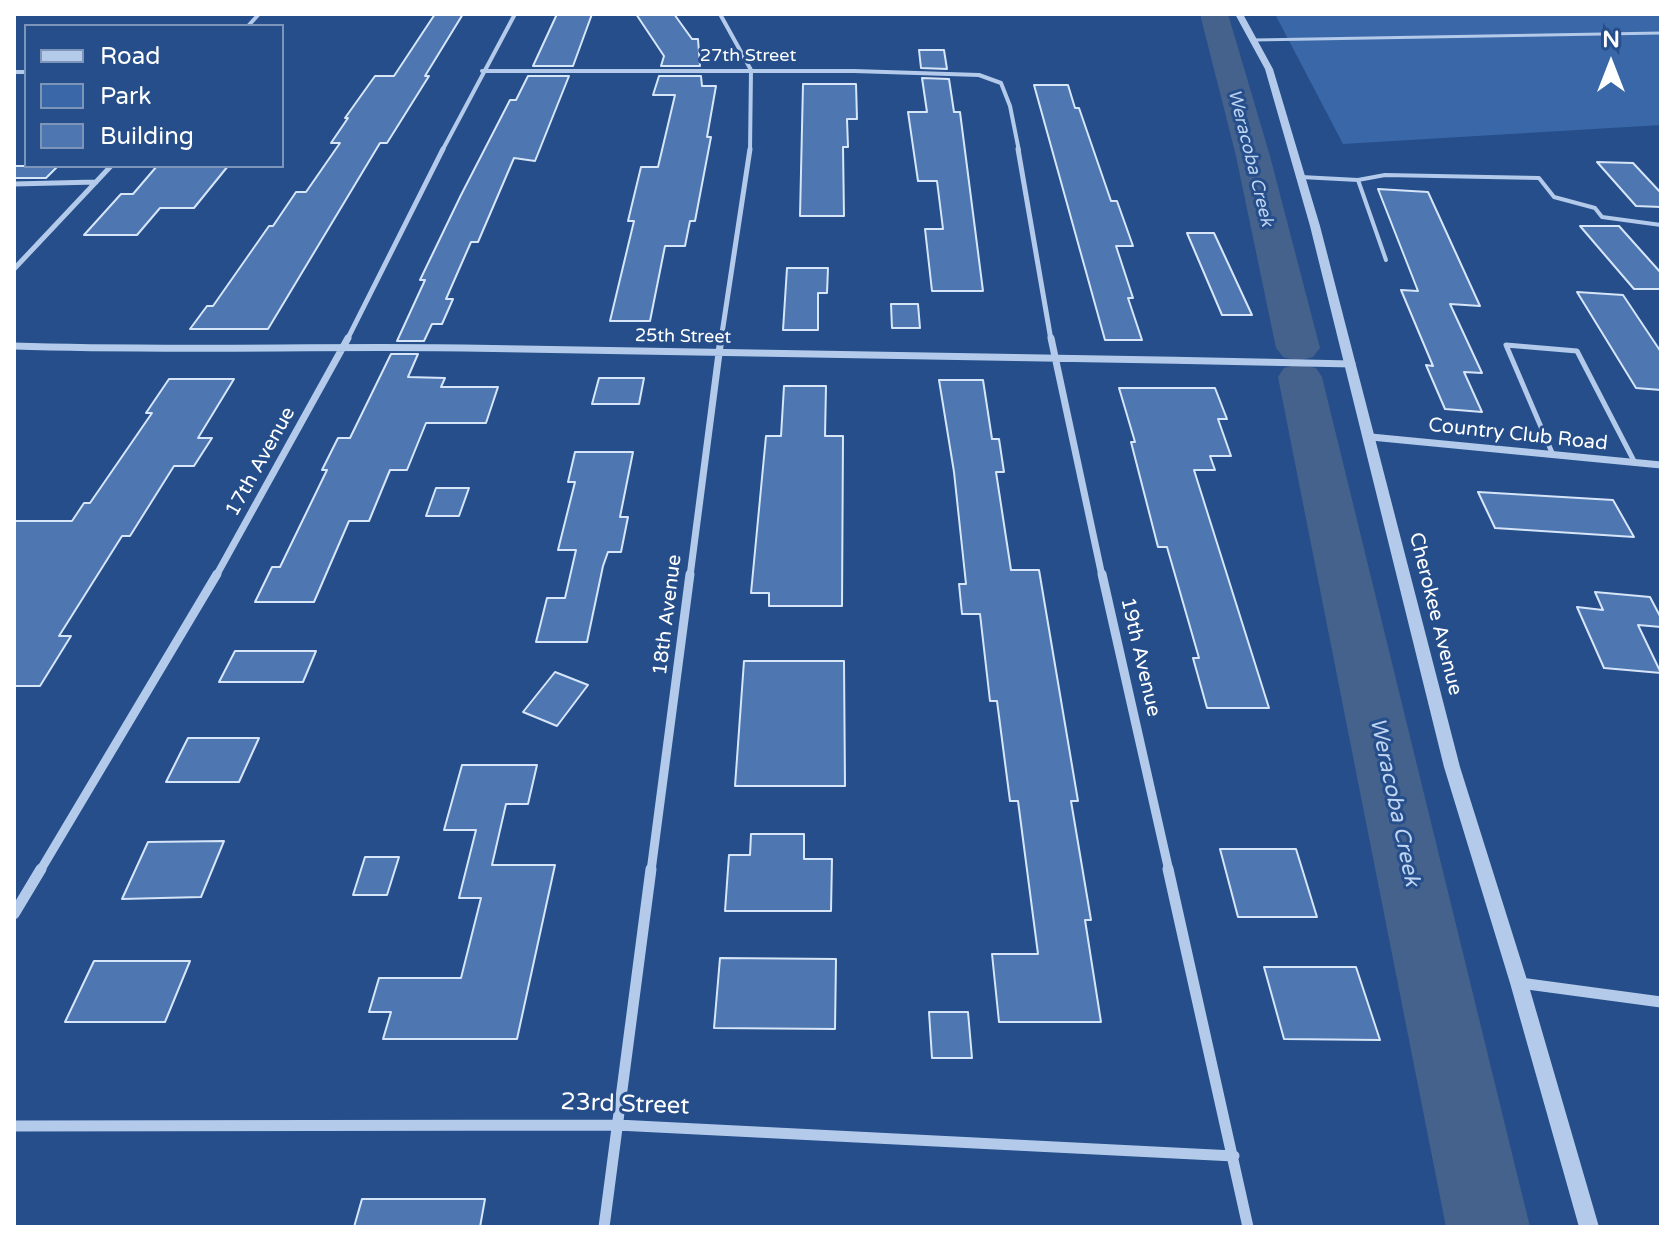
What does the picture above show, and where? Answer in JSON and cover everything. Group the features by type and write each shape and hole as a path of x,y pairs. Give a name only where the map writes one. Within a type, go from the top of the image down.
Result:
{"street":[{"name":"17th Avenue","path":"14,914 183,635 341,351 482,71 515,14"},
{"name":"18th Avenue","path":"604,1227 719,351 750,158 751,70 720,14"},
{"name":"Cherokee Avenue","path":"1239,14 1269,69 1301,177 1371,437 1452,767 1519,983 1589,1227"},
{"name":"27th Street","path":"482,71 751,70 979,75 1001,83 1005,94"},
{"name":"19th Avenue","path":"1005,94 1029,205 1054,359 1248,1227"},
{"path":"14,269 109,168"},
{"path":"14,184 96,182"},
{"name":"25th Street","path":"14,346 341,351 458,348 719,351 1352,364"},
{"name":"Country Club Road","path":"1371,437 1661,465"},
{"path":"1519,983 1661,1002"},
{"name":"23rd Street","path":"14,1126 617,1125 1234,1156"}],"lane":[{"path":"1254,40 1661,33"},
{"path":"1301,177 1358,180 1385,175 1539,178 1554,197 1595,208 1602,217 1661,225"},
{"path":"1358,180 1386,260"},
{"path":"1553,455 1506,345 1577,351 1635,463"}],"green space":[{"path":"1275,14 1661,14 1661,125 1343,144"}],"building":[{"path":"435,14 463,14 425,76 429,76 387,143 380,143 268,329 190,329 207,306 213,306 296,192 306,192 340,143 331,143 348,118 345,118 375,76 394,76"},
{"path":"557,14 592,14 573,66 533,66"},
{"path":"636,14 674,14 692,39 698,39 700,66 661,66 664,56"},
{"path":"919,50 944,50 947,69 921,68"},
{"path":"528,76 569,76 535,161 514,158 478,242 471,242 446,299 453,299 442,324 432,324 424,341 397,341 425,280 420,280 461,195 510,100 516,100"},
{"path":"659,76 701,76 702,86 716,86 707,137 711,137 695,221 690,221 685,246 665,246 650,321 610,321 634,221 628,221 641,167 658,167 675,95 653,95"},
{"path":"922,78 949,79 954,112 960,112 983,291 932,291 925,229 943,229 937,181 918,181 908,112 927,112"},
{"path":"803,84 856,84 857,119 847,119 848,147 843,147 844,216 800,216"},
{"path":"1034,85 1068,85 1075,108 1079,108 1111,201 1117,201 1133,246 1116,246 1133,298 1128,298 1142,340 1105,340"},
{"path":"1597,162 1633,163 1661,193 1661,207 1636,206"},
{"path":"14,166 56,168 46,178 14,178"},
{"path":"155,168 226,168 194,208 160,208 137,235 84,235 121,194 133,194"},
{"path":"1378,189 1428,192 1480,306 1450,304 1482,373 1464,372 1482,412 1445,409 1426,365 1433,366 1401,290 1418,291"},
{"path":"1580,226 1619,226 1661,273 1661,289 1634,289"},
{"path":"1187,233 1214,233 1252,315 1222,315"},
{"path":"787,268 828,268 827,293 818,293 818,330 783,330"},
{"path":"1577,292 1623,295 1661,352 1661,390 1636,388"},
{"path":"891,304 918,304 920,328 892,328"},
{"path":"391,354 418,354 408,377 445,378 441,387 498,387 486,423 426,423 407,470 390,470 369,521 349,521 314,602 255,602 272,567 280,567 327,470 322,470 338,438 350,438"},
{"path":"599,378 644,378 639,404 592,404"},
{"path":"169,379 234,379 198,438 212,438 194,466 174,466 130,536 122,536 59,636 71,636 40,686 14,686 14,521 72,521 84,503 90,503 152,413 146,413"},
{"path":"939,380 983,380 992,439 999,439 1004,472 996,472 1011,570 1039,570 1078,801 1071,801 1091,920 1085,920 1101,1022 999,1022 992,954 1038,954 1018,801 1010,801 997,701 990,701 980,614 962,614 959,584 966,584 954,472"},
{"path":"784,386 826,386 825,436 843,436 842,606 769,606 769,593 751,593 766,436 781,436"},
{"path":"1119,388 1215,388 1227,419 1218,419 1231,456 1210,456 1215,470 1194,470 1269,708 1207,708 1193,658 1199,658 1167,547 1158,547 1131,442 1135,442"},
{"path":"575,452 633,452 620,517 628,517 621,552 608,552 587,642 536,642 547,598 565,598 576,550 558,550 575,482 568,482"},
{"path":"436,488 469,488 459,516 426,516"},
{"path":"1478,492 1613,500 1634,537 1495,528"},
{"path":"1595,592 1650,597 1661,618 1661,627 1638,625 1661,673 1604,668 1577,607 1603,610"},
{"path":"235,651 316,651 303,682 219,682"},
{"path":"744,661 844,661 845,786 735,786"},
{"path":"555,672 588,685 557,726 523,712"},
{"path":"188,738 259,738 239,782 166,782"},
{"path":"462,765 537,765 528,804 506,804 492,865 555,865 517,1039 383,1039 391,1012 369,1012 379,978 461,978 481,898 459,898 476,830 444,830"},
{"path":"751,834 804,834 804,859 832,859 831,911 725,911 729,855 750,855"},
{"path":"224,841 201,897 122,899 148,842"},
{"path":"1220,849 1296,849 1317,917 1238,917"},
{"path":"365,857 399,857 387,895 353,895"},
{"path":"720,958 836,959 835,1029 714,1028"},
{"path":"94,961 190,961 165,1022 65,1022"},
{"path":"1264,967 1356,967 1380,1040 1284,1039"},
{"path":"929,1012 968,1012 972,1058 932,1058"},
{"path":"362,1199 485,1199 480,1227 354,1227"}],"waterway":[{"name":"Weracoba Creek","path":"1214,14 1253,156 1298,348"},
{"name":"Weracoba Creek","path":"1300,377 1488,1227"}]}
